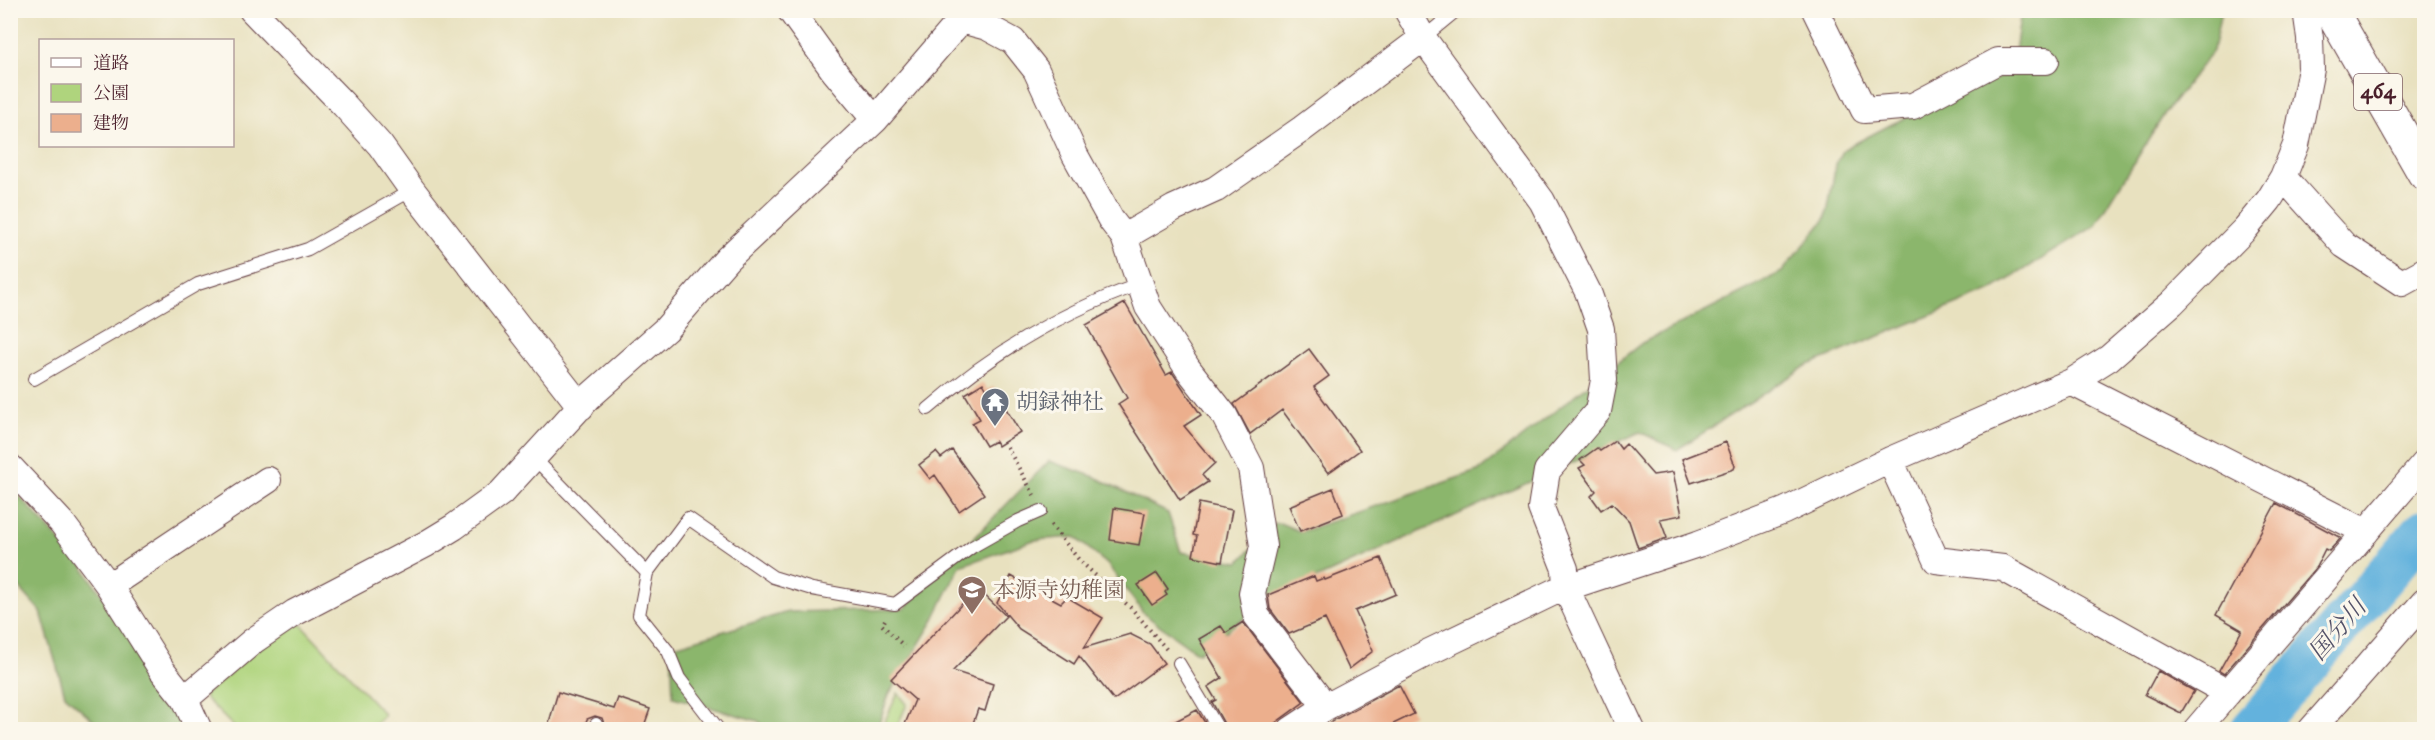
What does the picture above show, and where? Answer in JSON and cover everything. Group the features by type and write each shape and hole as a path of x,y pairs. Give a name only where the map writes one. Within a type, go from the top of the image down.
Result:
{"highway":[{"name":"464","path":"2331,10 2424,173"}],"street":[{"path":"252,10 380,145 412,190 581,407"},
{"path":"790,10 834,71 875,120"},
{"path":"1407,10 1423,38 1542,201 1588,292 1601,329 1604,380 1598,411 1547,471 1541,508 1565,569 1566,588 1632,729"},
{"path":"1815,10 1864,110 1913,106 1998,61 2046,61"},
{"path":"1291,729 1326,707 1429,652 1566,588 1698,544 1773,515 1890,460 2071,382 2109,358 2172,303 2245,229 2270,200 2296,146 2311,69 2306,10"},
{"path":"184,699 254,641 294,613 454,527 501,493 589,397 666,329 727,259 875,120 958,15 1013,41 1036,70 1075,154 1111,220 1124,237 1148,307 1188,369 1224,416 1251,468 1263,546 1252,593 1256,615 1326,707"},
{"path":"1124,237 1174,208 1216,189 1302,129 1423,38"},
{"path":"2283,177 2344,245 2402,283 2424,271"},
{"path":"2071,382 2366,532"},
{"path":"1890,460 1936,560 2003,568 2228,693"},
{"path":"2196,729 2424,464"},
{"path":"10,467 62,523 109,586 162,670 184,699 199,729"},
{"path":"109,586 268,480"},
{"path":"2311,729 2424,602"}],"lane":[{"path":"1423,38 1457,10"},
{"path":"34,379 198,284 308,249 412,190"},
{"path":"928,409 963,378 1018,341 1112,294 1141,284"},
{"path":"534,458 647,573"},
{"path":"718,729 679,678 668,651 639,615 647,573 688,518 773,576 812,590 895,604 972,547 1041,511"},
{"path":"1179,663 1219,729"}],"path":[{"path":"1008,447 1041,511 1080,561 1132,609 1179,663"},
{"path":"895,604 882,625 904,646"}],"green space":[{"path":"2021,11 2221,11 2213,51 2165,113 2095,226 1990,291 1806,366 1677,450 1640,432 1309,582 1237,623 1198,653 1144,614 1108,565 1075,537 1034,540 960,566 932,623 889,694 877,729 767,729 758,721 673,697 671,647 788,612 904,609 1049,461 1095,477 1168,513 1181,552 1239,562 1255,545 1266,525 1280,523 1301,532 1480,470 1642,343 1782,272 1826,218 1836,164 1844,149 1892,124 2012,72"},
{"path":"10,486 81,564 192,729 103,729 65,695 41,612 11,578"},
{"path":"299,622 385,715 370,729 236,729 203,696 271,638"},
{"path":"898,693 907,704 898,725 901,729 881,729"}],"building":[{"path":"1125,303 1166,375 1172,372 1201,415 1184,426 1215,463 1202,475 1208,482 1180,500 1118,404 1127,398 1086,325"},
{"path":"1309,349 1329,376 1314,387 1360,450 1328,473 1282,410 1250,434 1234,404"},
{"path":"983,383 987,390 993,387 1020,432 998,446 995,441 986,446 972,423 980,419 965,394"},
{"path":"1615,441 1621,449 1626,444 1653,475 1673,472 1682,515 1660,519 1667,538 1638,548 1629,521 1612,503 1601,510 1591,496 1596,491 1579,468 1585,465 1580,460 1597,448 1600,451"},
{"path":"1726,442 1735,466 1734,469 1691,483 1682,459"},
{"path":"952,450 984,494 959,511 935,475 930,479 919,465 936,452 941,458"},
{"path":"1333,488 1343,514 1300,531 1289,506"},
{"path":"1199,503 1232,510 1222,562 1193,556 1197,536 1193,535"},
{"path":"2276,503 2341,538 2329,551 2325,549 2316,567 2224,674 2219,671 2242,630 2216,615"},
{"path":"1114,508 1145,513 1139,545 1110,540"},
{"path":"1381,558 1396,594 1355,611 1373,651 1349,669 1325,619 1289,634 1270,609 1268,595 1314,576 1316,581 1324,578 1325,580"},
{"path":"1157,573 1168,589 1165,592 1167,595 1152,605 1138,585"},
{"path":"1011,576 1061,603 1067,597 1103,618 1084,648 1130,634 1150,644 1164,663 1114,700 1079,656 1074,664 1019,629 997,603"},
{"path":"977,588 1006,616 953,671 993,684 985,711 978,709 971,729 903,729 915,700 891,679"},
{"path":"1243,622 1304,702 1267,729 1227,729 1212,702 1216,700 1208,687 1222,678 1199,639 1221,626 1226,633"},
{"path":"2158,671 2194,691 2181,713 2145,695"},
{"path":"1399,685 1414,714 1383,729 1325,729 1334,720"},
{"path":"558,692 614,709 618,698 650,709 643,729 621,729 604,724 602,718 595,716 587,719 584,729 547,729"},
{"path":"1197,710 1209,729 1160,729"}],"waterway":[{"name":"国分川","path":"2251,730 2424,530"}],"place":[{"name":"胡録神社","path":"995,428"},
{"name":"本源寺幼稚園","path":"972,616"}]}
